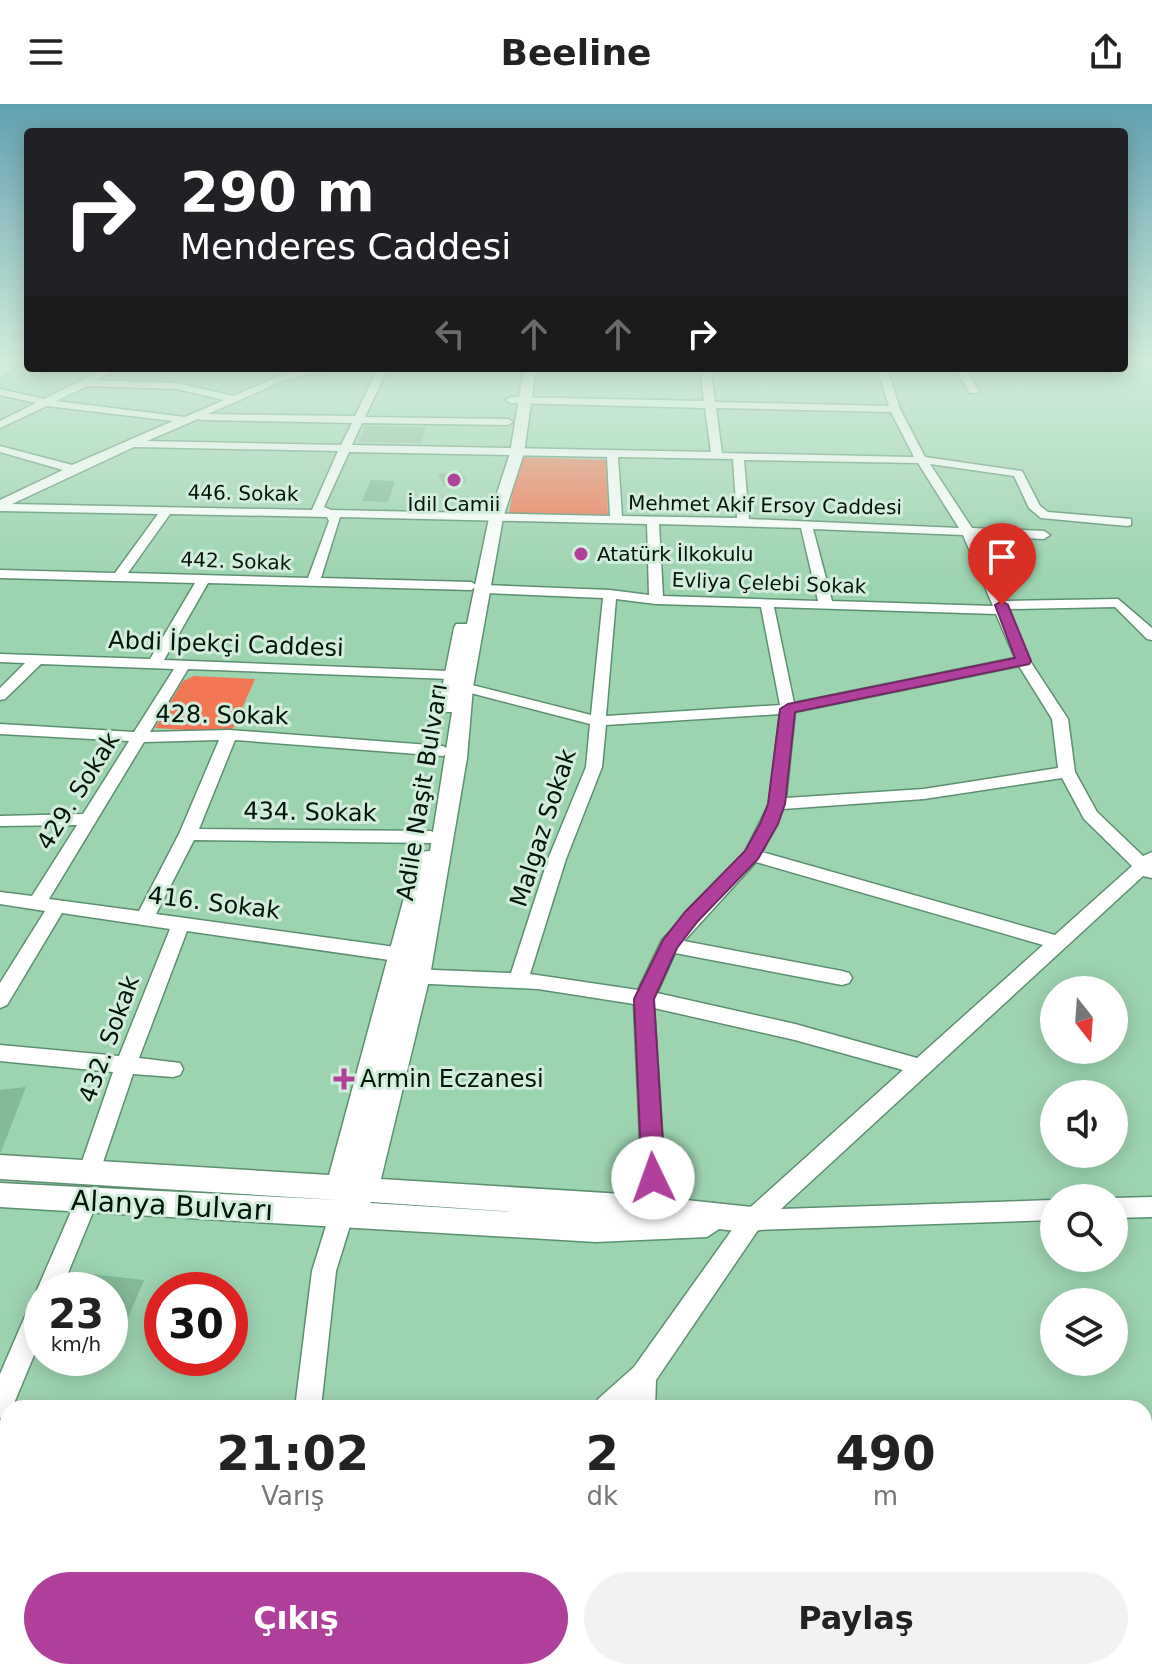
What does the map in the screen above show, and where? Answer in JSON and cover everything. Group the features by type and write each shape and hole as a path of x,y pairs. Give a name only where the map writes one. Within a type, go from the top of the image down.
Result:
{"main road":[{"name":"Adile Naşit Bulvarı","path":"509,433 510,453"},
{"name":"Adile Naşit Bulvarı","path":"413,962 443,751 491,518 510,453 513,433"},
{"name":"Adile Naşit Bulvarı","path":"349,1198 413,962 455,772 457,681"},
{"path":"349,1198 394,976"},
{"name":"Alanya Bulvarı","path":"0,1167 88,1187"},
{"name":"Alanya Bulvarı","path":"0,1195 88,1187 349,1198"},
{"path":"349,1198 655,1208 752,1220"},
{"path":"349,1198 596,1229 752,1220"}],"street":[{"path":"0,506 73,469 160,433"},
{"path":"313,583 335,521 334,516 321,513 317,508 355,433"},
{"path":"714,433 717,457"},
{"path":"616,1400 643,1376 752,1220 1059,943 1149,867 1090,815 1067,772 1060,719 1023,661 1003,607 967,530 921,460 907,433"},
{"path":"136,444 921,460 1018,473 1035,508 1045,515 1127,522"},
{"path":"0,449 73,469"},
{"path":"612,455 616,521"},
{"path":"738,458 743,522"},
{"name":"446. Sokak","path":"0,506 491,518"},
{"path":"119,577 167,510"},
{"name":"Mehmet Akif Ersoy Caddesi","path":"491,518 743,522 1044,535"},
{"path":"653,521 656,600"},
{"path":"806,525 826,604"},
{"name":"442. Sokak","path":"0,574 478,587"},
{"path":"155,663 203,580"},
{"name":"Evliya Çelebi Sokak","path":"478,587 610,594 656,600 767,604 1003,607 1118,603 1152,636"},
{"name":"Malgaz Sokak","path":"519,979 557,859 594,767 610,594"},
{"path":"655,1208 644,999 669,945 691,916 752,855 777,804 788,709 767,604"},
{"name":"Abdi İpekçi Caddesi","path":"0,658 184,664 457,681 597,721 788,709 1023,661"},
{"path":"0,696 38,659"},
{"name":"429. Sokak","path":"0,1000 88,819 184,664"},
{"name":"428. Sokak","path":"0,729 139,737 229,735 443,751"},
{"path":"145,918 188,834 229,735"},
{"path":"777,804 924,794 1067,772"},
{"path":"0,821 88,819"},
{"name":"434. Sokak","path":"188,834 431,837"},
{"path":"752,855 1059,943"},
{"name":"416. Sokak","path":"0,898 181,923 413,962"},
{"name":"432. Sokak","path":"56,1272 88,1187 126,1065 181,923"},
{"path":"669,945 842,978"},
{"path":"394,976 413,962 442,973 519,979 644,999 802,1033 920,1067"},
{"path":"0,1053 173,1069"},
{"path":"309,1400 318,1354 328,1252 349,1198"},
{"path":"1128,1208 1152,1207"},
{"path":"752,1220 1040,1210"},
{"path":"2,1400 24,1348"},
{"path":"642,1400 643,1376"}],"shaded area":[{"path":"518,457 606,460 608,515 509,514"},
{"path":"194,676 255,679 231,733 155,728 183,681"}],"building":[{"path":"363,433 424,433 421,443 359,442"},
{"name":"İdil Camii","path":"461,471 467,483 444,486 438,474"},
{"path":"371,480 395,481 388,502 362,501"},
{"path":"26,1087 1,1152 0,1152 0,1090"},
{"path":"128,1278 144,1280 128,1318"}],"place":[{"name":"İdil Camii","path":"454,480"},
{"name":"Atatürk İlkokulu","path":"581,554"},
{"name":"Armin Eczanesi","path":"344,1079"}],"route":[{"path":"653,1178 644,999 669,945 691,916 752,855 769,824 777,804 788,709 1023,661 1002,605"}]}
